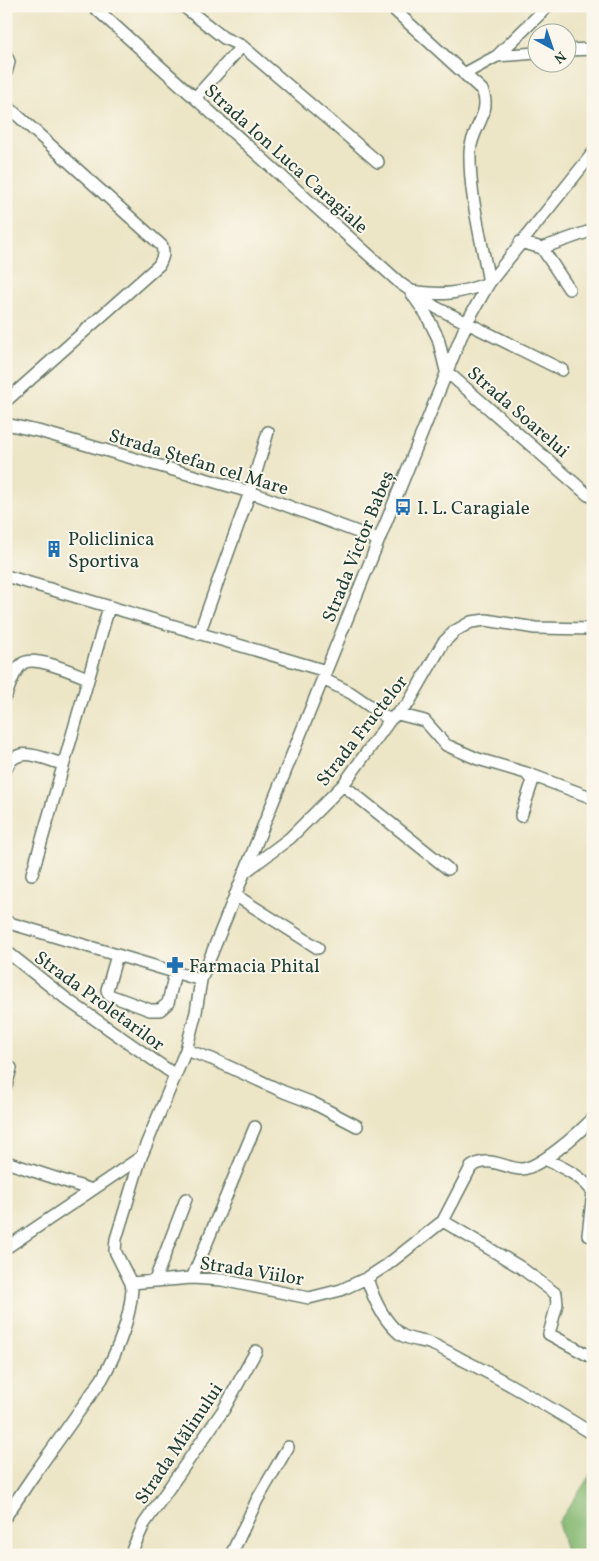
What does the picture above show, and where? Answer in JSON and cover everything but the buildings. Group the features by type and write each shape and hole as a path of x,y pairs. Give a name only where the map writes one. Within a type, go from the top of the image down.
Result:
{"street":[{"name":"Strada Ion Luca Caragiale","path":"93,6 410,291 437,308 562,370"},
{"path":"183,6 224,38 242,46 378,162"},
{"path":"390,6 482,90 486,99 486,107 474,132 470,159 471,178 489,283 467,291 450,294 410,291"},
{"path":"464,74 497,56 548,6"},
{"path":"195,98 242,46"},
{"path":"576,50 593,50"},
{"path":"497,56 526,53"},
{"path":"6,55 8,62 6,73"},
{"path":"6,105 162,246 163,257 159,265 146,277 6,401"},
{"name":"Strada Victor Babeș","path":"131,1283 115,1251 118,1231 141,1157 186,1050 196,1012 201,980 466,322 489,283 593,153"},
{"path":"520,242 542,248 593,230"},
{"path":"542,248 569,289"},
{"path":"410,291 426,314 438,338 446,371"},
{"name":"Strada Soarelui","path":"446,371 588,495 593,497"},
{"name":"Strada Ștefan cel Mare","path":"6,424 42,432 250,492 379,540"},
{"path":"199,634 250,492 268,432"},
{"path":"6,576 199,634 324,675 352,694 394,717 424,721 446,745 478,759 526,773 593,798"},
{"path":"32,874 62,764 109,607"},
{"name":"Strada Fructelor","path":"244,873 290,838 342,785 394,717 415,695 443,643 455,631 471,622 486,620 535,628 593,629"},
{"path":"6,695 16,671 22,663 31,660 88,678"},
{"path":"6,768 14,757 22,754 30,754 62,764"},
{"path":"521,816 532,783 526,773"},
{"path":"342,785 448,869"},
{"path":"235,895 318,948"},
{"path":"6,922 201,980"},
{"name":"Strada Proletarilor","path":"6,951 69,1001 175,1075"},
{"path":"117,955 107,990 109,995 150,1010 160,1010 168,1003 175,972"},
{"path":"186,1050 212,1059 312,1103 357,1126"},
{"path":"6,1086 11,1068"},
{"name":"Strada Viilor","path":"131,1283 192,1278 249,1284 309,1298 341,1290 367,1278 443,1221 470,1167 476,1164 499,1162 519,1169 527,1168 545,1159 586,1126 593,1118"},
{"path":"192,1278 255,1127"},
{"path":"6,1248 141,1157"},
{"path":"545,1159 575,1174 586,1182 593,1192 588,1235 593,1237"},
{"path":"6,1162 92,1190"},
{"path":"155,1280 186,1199"},
{"path":"443,1221 520,1267 556,1294 557,1304 549,1334 593,1358"},
{"path":"367,1278 374,1300 398,1333 405,1337 430,1344 465,1360 593,1434"},
{"path":"6,1515 102,1379 111,1363 126,1320 131,1295 131,1283"},
{"name":"Strada Mălinului","path":"130,1555 144,1524 224,1409 256,1351"},
{"path":"231,1555 257,1500 288,1447"}],"green space":[{"path":"593,1471 593,1555 567,1555 558,1523"}],"place":[{"name":"I. L. Caragiale","path":"403,507"},
{"name":"Policlinica Sportiva","path":"54,549"},
{"name":"Farmacia Phital","path":"175,965"}]}
